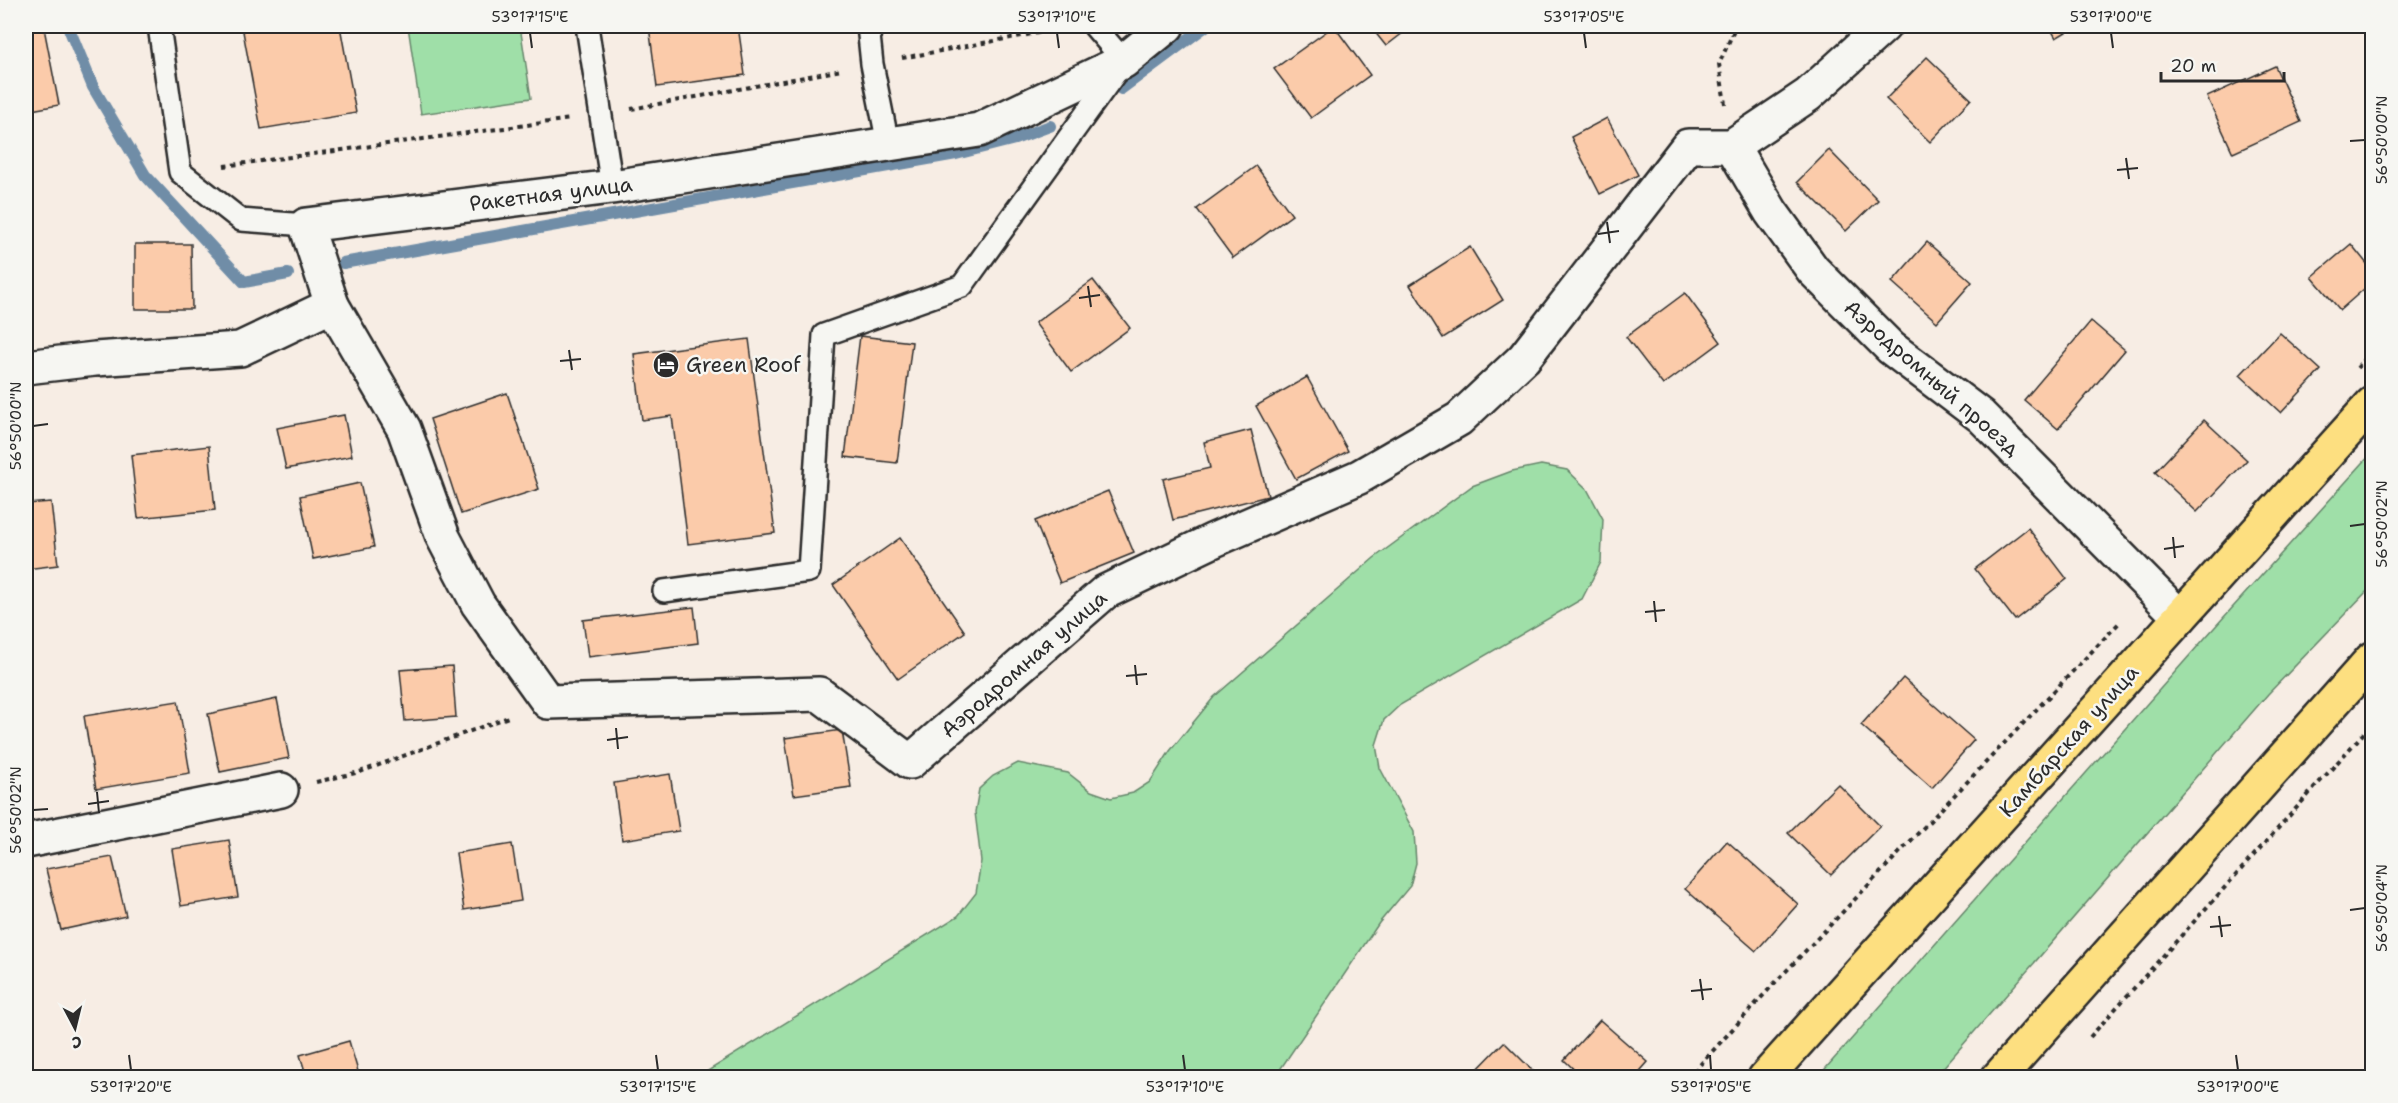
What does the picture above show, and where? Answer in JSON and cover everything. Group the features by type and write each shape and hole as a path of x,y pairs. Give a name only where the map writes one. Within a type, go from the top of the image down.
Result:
{"main road":[{"name":"Камбарская улица","path":"1765,1077 2373,404"},
{"path":"1998,1077 2373,659"}],"street":[{"name":"Ракетная улица","path":"306,225 612,187 979,130 1124,61 1167,26"},
{"path":"1731,146 1808,95 1884,26"},
{"name":"Аэродромная улица","path":"548,702 819,694 910,762 1105,592 1214,540 1359,477 1459,419 1524,358 1688,146 1731,146"},
{"name":"Аэродромный проезд","path":"1731,146 1771,212 1813,270 1891,348 1981,416 2180,617"},
{"path":"306,225 332,305 404,429 443,537 478,604 548,702"},
{"path":"26,367 95,359 240,349 332,305"},
{"path":"26,841 281,790"}],"lane":[{"path":"159,26 180,172 241,220 306,225"},
{"path":"587,26 612,187"},
{"path":"868,26 872,64 888,144"},
{"path":"663,591 809,570 824,336 962,286 1124,61 1094,26"}],"path":[{"path":"1731,146 1719,64 1736,26"},
{"path":"2357,369 2373,352"},
{"path":"1688,1077 1779,978 2151,590"},
{"path":"360,772 548,702"},
{"path":"2085,1042 2373,724"}],"green space":[{"path":"408,26 520,26 531,98 421,114"},
{"path":"2372,453 2372,586 2268,694 1935,1077 1818,1077 2205,638"},
{"path":"1541,465 1567,470 1587,489 1603,519 1601,562 1582,599 1400,705 1384,720 1376,745 1380,768 1414,832 1416,863 1410,886 1379,923 1275,1077 698,1077 958,916 976,893 981,861 975,812 979,789 993,776 1018,763 1068,773 1091,791 1111,798 1133,793 1150,782 1170,751 1214,697 1374,558 1472,486 1512,471"}],"building":[{"path":"242,26 340,26 356,113 261,129"},
{"path":"649,26 738,26 745,75 657,87"},
{"path":"1334,26 1370,75 1311,118 1274,69"},
{"path":"1370,26 1412,26 1386,46"},
{"path":"2049,26 2076,26 2056,38"},
{"path":"44,28 59,105 26,111 26,32"},
{"path":"1927,57 1971,99 1930,142 1886,99"},
{"path":"2275,66 2301,122 2233,153 2207,97"},
{"path":"1607,118 1638,175 1600,194 1571,137"},
{"path":"1829,150 1878,200 1846,231 1797,182"},
{"path":"1256,166 1292,215 1233,258 1197,209"},
{"path":"1927,242 1972,282 1937,322 1892,282"},
{"path":"135,244 191,244 192,309 135,309"},
{"path":"2351,244 2372,270 2372,282 2340,310 2312,277"},
{"path":"1470,247 1503,300 1443,338 1410,285"},
{"path":"1093,280 1130,328 1071,372 1035,323"},
{"path":"1685,293 1721,342 1663,385 1626,337"},
{"path":"2091,321 2125,350 2058,429 2024,400"},
{"path":"2280,333 2321,370 2281,413 2240,375"},
{"path":"860,336 912,342 897,463 845,457"},
{"path":"749,339 775,533 688,544 672,416 642,420 634,354"},
{"path":"1307,377 1348,451 1296,479 1256,406"},
{"path":"507,393 539,489 461,514 430,419"},
{"path":"344,415 352,456 286,469 277,428"},
{"path":"2204,420 2247,460 2197,512 2155,472"},
{"path":"1251,430 1268,496 1173,520 1163,479 1210,468 1204,442"},
{"path":"209,446 215,510 138,518 131,455"},
{"path":"360,483 374,547 313,559 300,496"},
{"path":"1108,491 1134,553 1060,583 1035,521"},
{"path":"51,502 58,565 26,569 26,504"},
{"path":"2028,528 2067,579 2015,620 1975,569"},
{"path":"900,538 965,632 898,679 833,585"},
{"path":"694,607 698,643 588,657 583,620"},
{"path":"452,666 456,717 405,721 400,670"},
{"path":"1903,678 1974,740 1932,788 1861,725"},
{"path":"277,699 289,758 220,772 208,714"},
{"path":"178,701 190,773 96,789 84,716"},
{"path":"842,730 851,787 794,795 785,738"},
{"path":"670,774 679,831 622,840 614,783"},
{"path":"1838,784 1880,826 1831,875 1788,833"},
{"path":"229,840 238,897 181,906 172,849"},
{"path":"1727,841 1798,904 1756,951 1685,889"},
{"path":"512,844 521,901 464,910 456,853"},
{"path":"112,857 126,916 61,930 46,869"},
{"path":"1600,1020 1648,1062 1634,1078 1583,1078 1564,1060"},
{"path":"349,1041 360,1078 307,1078 300,1055"},
{"path":"1504,1042 1540,1078 1469,1078"}],"waterway":[{"path":"68,26 93,87 145,175 244,282 288,274"},
{"path":"1121,89 1206,26"},
{"path":"343,263 956,154 1015,139 1050,126"}],"place":[{"name":"Green Roof","path":"666,365"}]}
